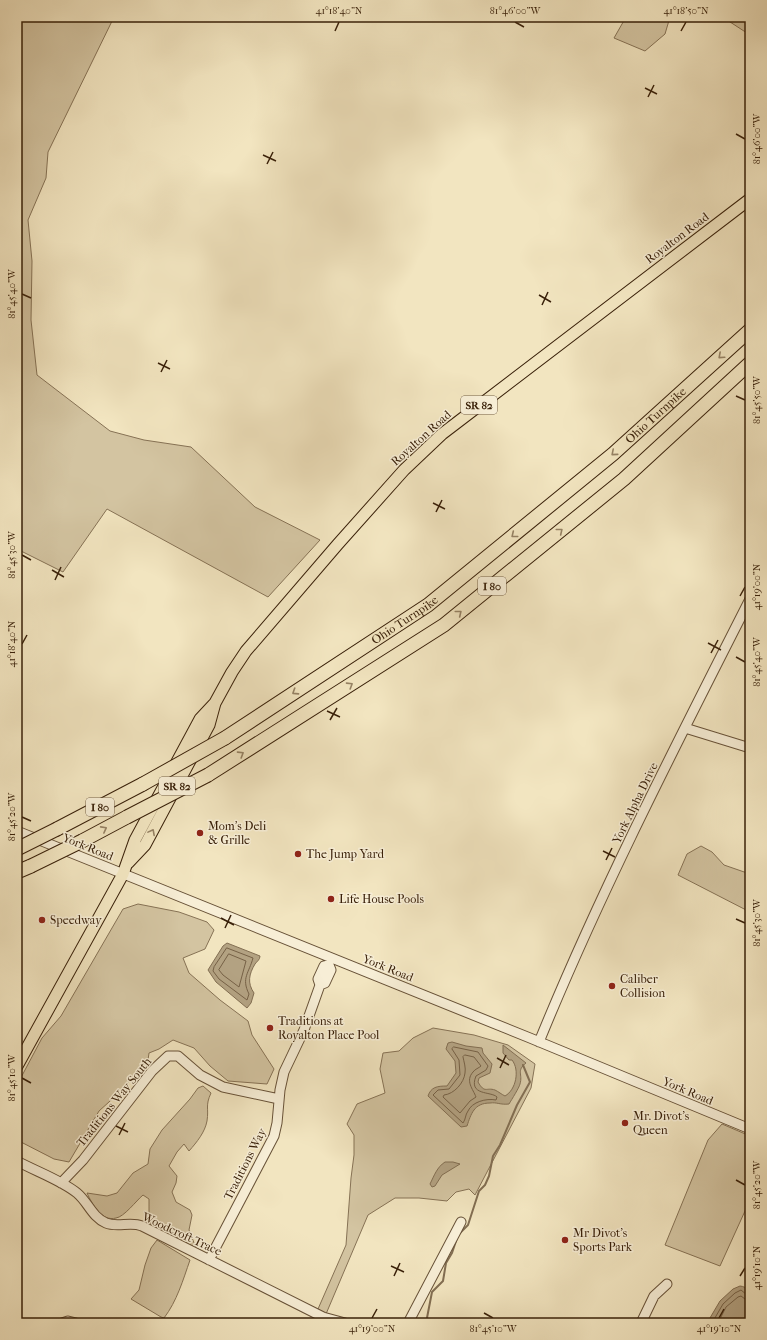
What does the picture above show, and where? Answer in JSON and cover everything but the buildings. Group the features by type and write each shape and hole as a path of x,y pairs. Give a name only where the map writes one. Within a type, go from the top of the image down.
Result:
{"highway":[{"name":"Ohio Turnpike","path":"17,849 143,784 225,738 428,605 613,454 750,330"},
{"name":"Ohio Turnpike","path":"17,872 82,841 208,775 444,625 624,479 750,363"}],"main road":[{"name":"Royalton Road","path":"17,1066 123,874 135,840 196,726 200,719 215,703 232,672 246,651 404,470 442,434 750,199"}],"street":[{"name":"York Alpha Drive","path":"539,1042 586,930 750,599"},
{"path":"685,728 750,748"},
{"name":"York Road","path":"17,831 331,962 539,1042 750,1129"},
{"name":"Traditions Way","path":"209,1260 274,1136 282,1080 287,1064 304,1030 320,985 325,982 331,970 331,962"},
{"name":"Traditions Way South","path":"61,1183 83,1160 152,1071 168,1056 178,1056 200,1075 223,1087 279,1099"},
{"name":"Woodcroft Trace","path":"17,1161 61,1183 77,1193 85,1201 95,1216 103,1222 117,1226 138,1224 318,1314 345,1323"},
{"path":"408,1323 461,1222"},
{"path":"641,1323 654,1296 667,1284"},
{"path":"62,1323 68,1321 76,1323"}],"shaded area":[{"path":"17,17 114,17 48,152 46,178 28,220 32,261 31,320 37,375 110,431 144,440 191,447 255,507 320,540 268,597 107,509 63,572 17,549 17,412 20,408 17,406"},
{"path":"626,17 670,17 665,34 645,51 614,38"},
{"path":"725,17 750,17 750,35 727,20"},
{"path":"701,846 712,852 724,865 750,874 750,912 678,875 687,854"},
{"path":"138,904 179,912 207,922 214,930 205,949 183,958 189,973 220,1000 248,1021 252,1035 274,1069 267,1084 228,1081 210,1066 194,1048 173,1040 159,1049 149,1053 148,1060 120,1092 99,1111 69,1162 54,1159 19,1141 17,1137 17,1085 42,1038 61,1016 123,909"},
{"path":"433,1028 474,1035 508,1045 535,1064 531,1088 475,1195 469,1189 456,1192 447,1201 419,1198 395,1198 368,1215 326,1314 318,1309 346,1245 354,1155 354,1135 347,1124 357,1104 385,1093 380,1069 383,1053 399,1051 413,1038"},
{"path":"203,1086 211,1093 208,1101 208,1117 203,1133 189,1151 184,1144 177,1152 169,1166 177,1176 172,1192 176,1202 190,1210 192,1215 189,1230 196,1248 151,1224 149,1199 143,1195 119,1217 111,1219 102,1215 95,1207 87,1193 107,1196 117,1193 133,1173 148,1164 150,1149 162,1130 198,1088"},
{"path":"722,1124 750,1136 750,1200 720,1266 665,1245 708,1140"},
{"path":"157,1240 190,1260 176,1297 164,1318 131,1299 139,1290 151,1248"}],"water":[{"path":"227,943 260,956 250,975 250,986 254,993 251,1003 247,1008 216,982 208,970 223,946"},
{"path":"452,1042 482,1048 483,1053 492,1064 490,1073 479,1078 478,1082 482,1088 495,1090 505,1096 514,1085 516,1080 516,1069 512,1060 509,1060 503,1053 503,1045 526,1063 521,1068 521,1081 509,1104 485,1103 480,1105 472,1113 467,1126 461,1127 428,1096 435,1088 447,1086 456,1073 455,1061 446,1049 448,1043"},
{"path":"445,1162 460,1164 442,1175 435,1186 432,1187 430,1184 434,1175 440,1166"},
{"path":"740,1286 745,1287 750,1295 750,1323 707,1323 720,1301 733,1289"}],"waterway":[{"path":"459,1234 468,1225 479,1191 485,1185 489,1176 493,1156 500,1145 517,1105 530,1082 523,1065"},
{"path":"426,1323 432,1292 443,1281 446,1263 452,1253 457,1238"}],"place":[{"name":"Mom's Deli & Grille","path":"200,833"},
{"name":"The Jump Yard","path":"298,854"},
{"name":"Life House Pools","path":"331,899"},
{"name":"Speedway","path":"42,920"},
{"name":"Caliber Collision","path":"612,986"},
{"name":"Traditions at Royalton Place Pool","path":"270,1028"},
{"name":"Mr. Divot's Queen","path":"625,1123"},
{"name":"Mr Divot's Sports Park","path":"565,1240"}]}
